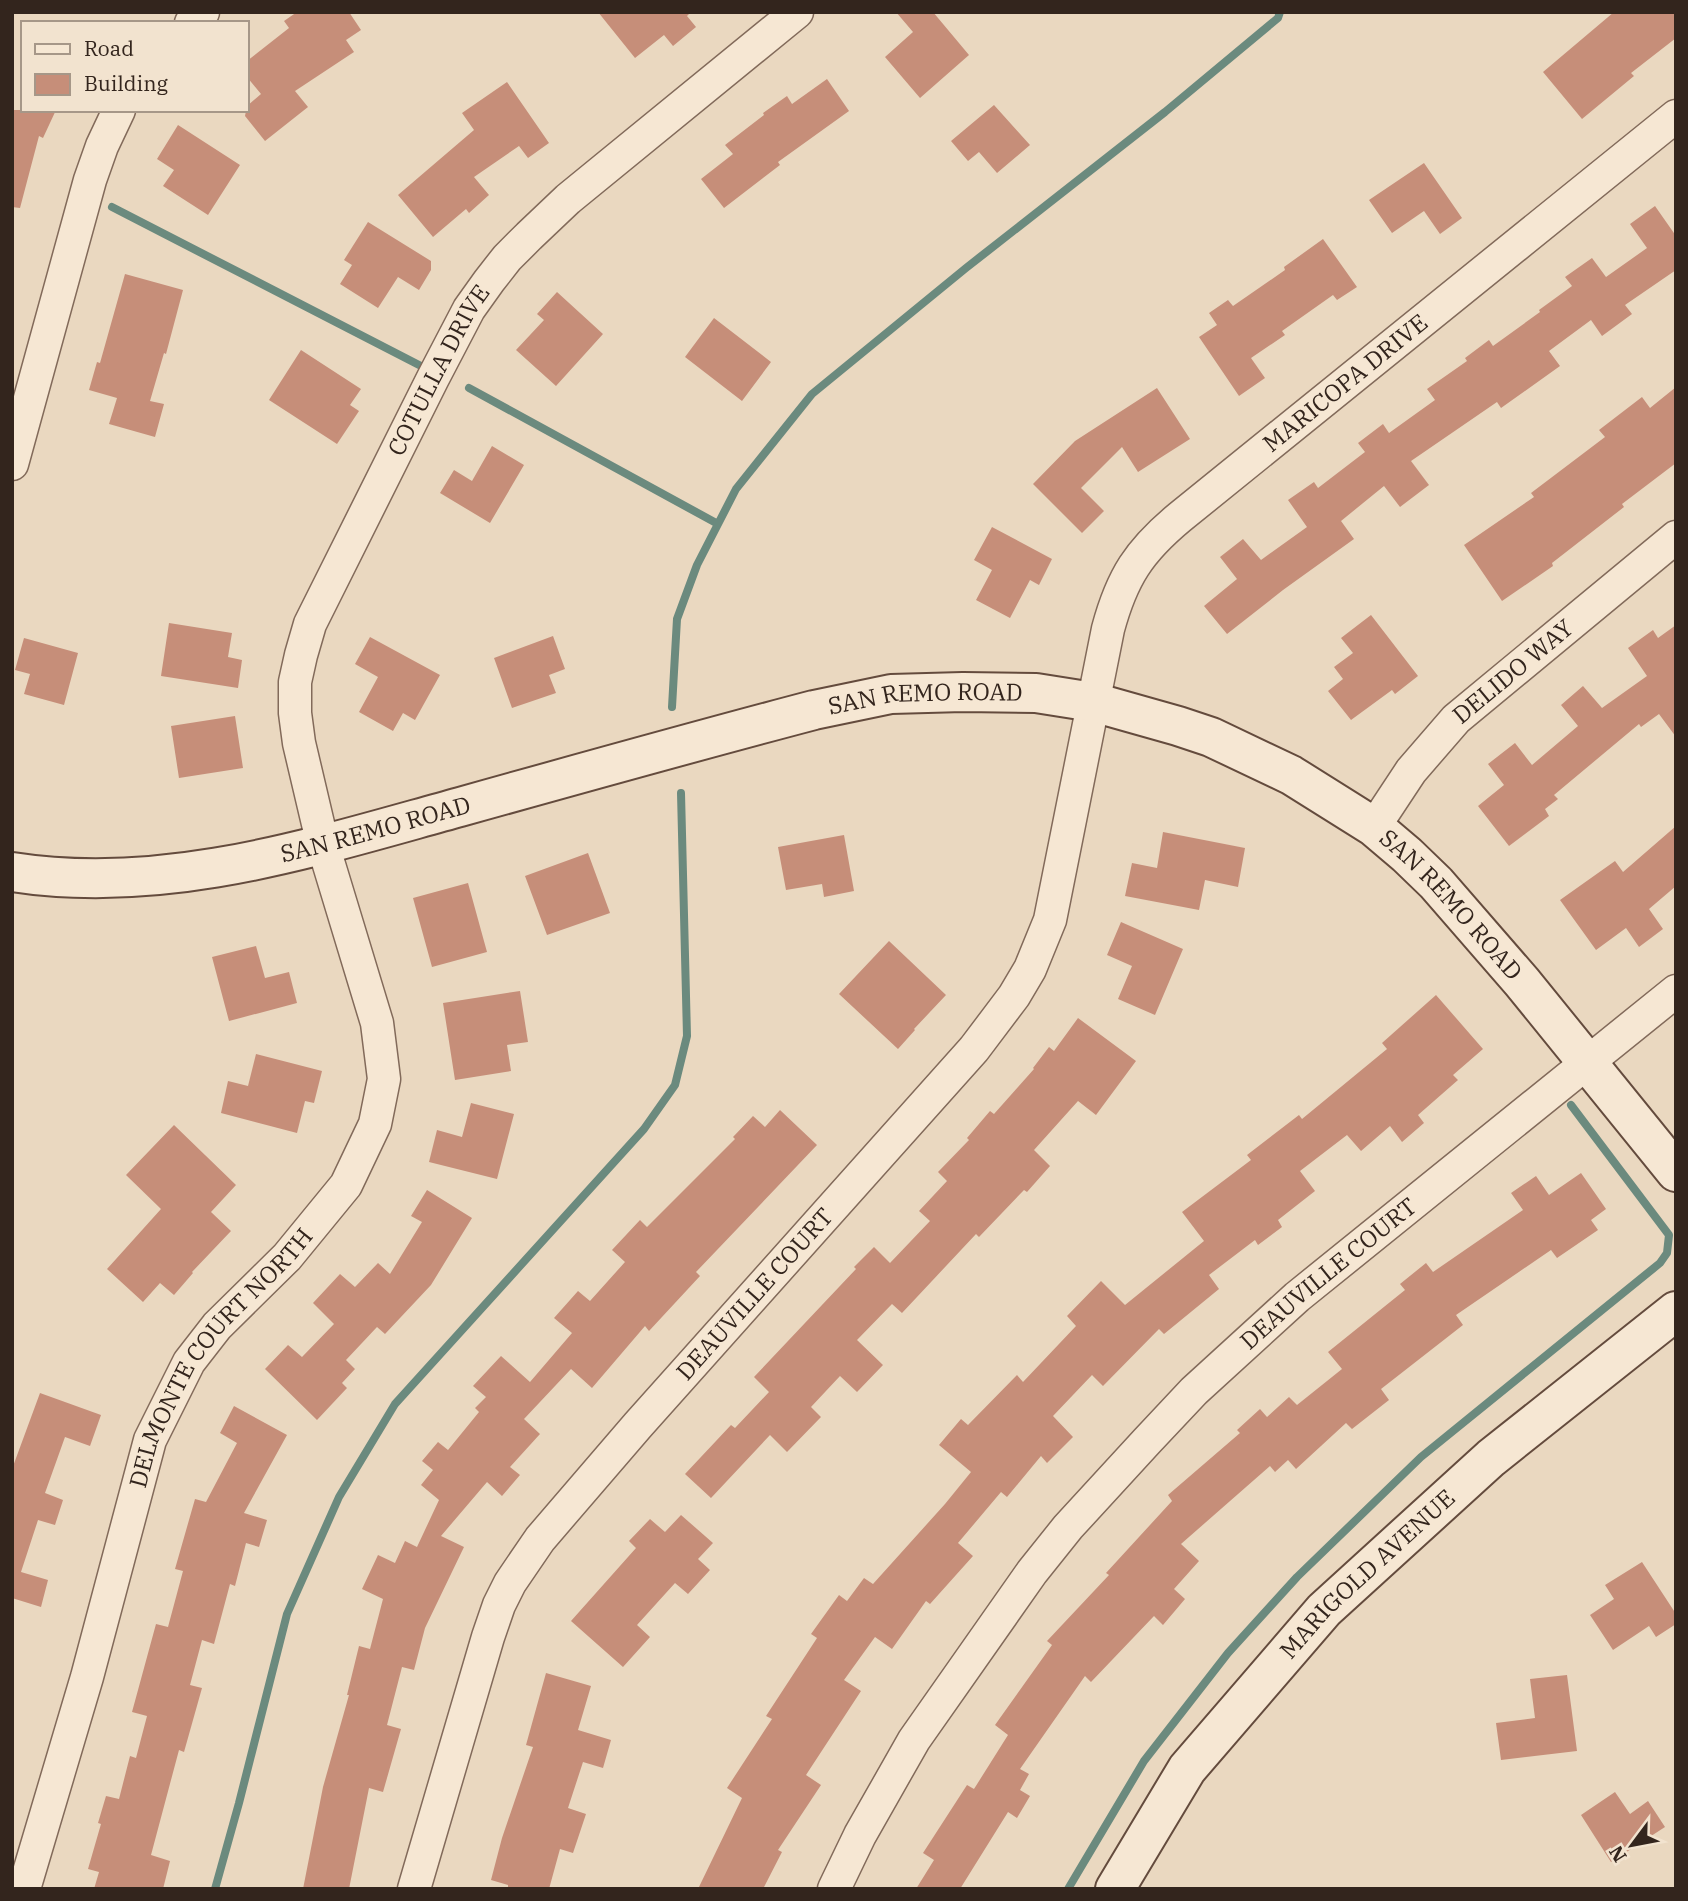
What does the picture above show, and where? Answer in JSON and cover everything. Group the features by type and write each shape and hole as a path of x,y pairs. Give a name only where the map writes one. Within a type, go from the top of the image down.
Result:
{"street":[{"name":"COTULLA DRIVE","path":"323,845 299,743 295,713 295,682 300,655 310,624 469,309 507,258 547,218 797,12"},
{"path":"12,464 90,180 118,112"},
{"name":"MARICOPA DRIVE","path":"1093,702 1114,606 1134,564 1155,539 1676,116"},
{"name":"DELIDO WAY","path":"1374,827 1411,771 1456,719 1676,537"},
{"name":"SAN REMO ROAD","path":"12,872 79,879 156,877 218,869 323,845 814,709 891,694 1036,693 1093,702 1211,737 1254,756 1291,775 1374,827 1407,855 1459,908 1676,1172"},
{"name":"DEAUVILLE COURT","path":"414,1889 488,1636 499,1605 524,1560 638,1425 974,1049 1014,996 1030,969 1049,920 1093,702"},
{"name":"DELMONTE COURT NORTH","path":"24,1889 87,1677 150,1440 189,1362 217,1326 287,1256 346,1185 375,1124 384,1079 377,1023 323,845"},
{"path":"1588,1063 1676,991"},
{"name":"DEAUVILLE COURT","path":"834,1889 914,1740 1032,1572 1106,1485 1194,1391 1297,1297 1588,1063"},
{"name":"MARIGOLD AVENUE","path":"1115,1889 1187,1769 1324,1610 1491,1458 1676,1311"}],"building":[{"path":"297,12 349,12 361,30 346,40 354,52 295,91 308,107 265,141 245,116 248,105 261,94 248,78 248,60 289,28 284,21"},
{"path":"598,12 691,12 687,16 696,27 673,46 664,35 635,58"},
{"path":"896,12 933,12 969,55 920,98 885,57 913,32"},
{"path":"1614,12 1676,12 1676,38 1631,73 1634,76 1582,119 1543,72"},
{"path":"827,79 849,111 778,162 780,165 724,208 701,179 733,154 725,145 787,96 792,104"},
{"path":"507,82 549,143 528,158 519,146 474,177 489,195 469,213 466,209 433,237 398,195 474,130 462,113"},
{"path":"994,105 1030,145 997,173 979,152 968,161 951,141"},
{"path":"12,110 55,112 43,138 39,136 20,208 12,207"},
{"path":"178,125 240,165 208,215 163,186 174,170 157,159"},
{"path":"1424,163 1462,218 1440,234 1424,211 1392,233 1369,200"},
{"path":"1655,206 1676,236 1676,270 1625,305 1632,314 1602,336 1591,320 1549,351 1560,366 1501,408 1497,402 1411,461 1429,485 1400,507 1384,486 1341,521 1354,539 1227,634 1204,606 1237,579 1220,557 1243,539 1261,560 1307,527 1288,500 1314,482 1318,488 1365,452 1358,443 1383,424 1389,433 1435,400 1427,389 1467,361 1465,358 1489,340 1493,346 1540,312 1539,310 1572,286 1565,277 1592,258 1606,277 1647,248 1630,224"},
{"path":"368,222 431,261 431,270 419,290 398,277 378,308 340,284 352,265 344,260"},
{"path":"1323,239 1357,287 1337,300 1333,295 1282,331 1285,335 1251,358 1265,378 1239,396 1199,337 1217,325 1209,313 1228,300 1233,306 1285,270 1284,267"},
{"path":"125,274 183,290 150,401 164,404 155,437 109,424 117,398 89,390 97,362 100,363"},
{"path":"557,292 603,334 556,386 516,350 544,320 537,314"},
{"path":"714,318 771,362 742,401 685,357"},
{"path":"301,350 361,389 350,405 359,411 337,444 269,400"},
{"path":"1676,387 1676,463 1622,504 1624,507 1552,563 1553,566 1502,601 1464,545 1534,497 1531,493 1605,437 1599,430 1642,397 1650,408"},
{"path":"1157,388 1190,439 1138,472 1122,447 1081,488 1104,511 1082,533 1033,484 1075,441"},
{"path":"492,446 524,465 490,523 440,493 454,470 472,481"},
{"path":"992,527 1052,559 1039,585 1030,580 1010,618 976,600 992,570 974,560"},
{"path":"1371,615 1418,676 1395,694 1392,690 1351,720 1328,691 1343,679 1334,667 1353,653 1341,638"},
{"path":"169,623 232,633 228,657 242,660 238,688 161,676"},
{"path":"1676,625 1676,737 1659,714 1641,727 1639,724 1554,795 1558,799 1545,809 1549,816 1509,846 1478,806 1504,785 1488,764 1515,743 1532,765 1578,726 1561,705 1583,686 1602,708 1647,676 1628,648 1653,630 1658,638"},
{"path":"553,636 565,669 549,675 556,693 512,708 494,658"},
{"path":"370,637 440,675 415,720 403,713 393,731 359,712 378,677 355,664"},
{"path":"24,638 78,653 64,705 24,694 30,674 15,670"},
{"path":"235,716 243,768 179,778 171,726"},
{"path":"1676,826 1676,886 1649,909 1663,929 1639,947 1626,928 1596,950 1560,900 1615,861 1623,872"},
{"path":"1163,832 1245,848 1238,887 1205,880 1199,910 1125,896 1132,863 1157,868"},
{"path":"844,835 854,891 824,897 822,884 786,890 778,847"},
{"path":"588,853 610,913 547,935 525,876"},
{"path":"468,883 487,952 432,967 413,898"},
{"path":"1121,922 1183,949 1155,1015 1118,999 1132,966 1107,955"},
{"path":"889,941 946,995 898,1049 839,994"},
{"path":"256,946 265,978 289,972 297,1003 229,1021 212,957"},
{"path":"520,991 528,1042 507,1045 511,1071 455,1080 443,1003"},
{"path":"1436,995 1483,1049 1453,1075 1458,1080 1418,1115 1424,1123 1402,1142 1390,1126 1361,1151 1347,1135 1300,1171 1315,1191 1278,1220 1282,1227 1258,1245 1255,1240 1209,1275 1219,1289 1164,1334 1159,1329 1103,1386 1092,1375 1053,1416 1073,1437 1047,1463 1041,1456 1007,1497 1001,1492 958,1543 973,1556 930,1604 926,1601 892,1649 875,1637 844,1680 861,1691 806,1775 821,1785 778,1850 782,1852 763,1889 698,1889 742,1798 727,1788 772,1719 766,1716 817,1638 811,1634 839,1595 847,1601 864,1578 873,1584 971,1472 939,1445 961,1419 968,1425 1017,1375 1023,1382 1076,1326 1067,1316 1101,1281 1125,1305 1204,1241 1182,1212 1251,1160 1247,1155 1299,1115 1302,1119 1387,1049 1382,1043"},
{"path":"1078,1018 1136,1061 1096,1115 1078,1101 1034,1150 1050,1166 1027,1192 1024,1190 979,1237 976,1234 902,1313 892,1304 857,1340 883,1365 857,1392 840,1376 811,1407 821,1417 787,1452 770,1435 711,1498 685,1474 731,1425 735,1428 769,1392 754,1377 874,1247 890,1263 930,1221 919,1211 947,1181 938,1172 969,1140 967,1138 990,1111 994,1114 1034,1069 1049,1047 1054,1051"},
{"path":"256,1054 322,1071 314,1103 305,1101 297,1133 221,1113 228,1081 248,1086"},
{"path":"471,1103 514,1114 497,1179 429,1162 437,1130 462,1137"},
{"path":"780,1110 817,1145 696,1272 700,1276 649,1331 645,1326 592,1388 571,1369 524,1419 540,1434 510,1467 520,1475 502,1496 487,1482 441,1536 464,1547 425,1628 414,1670 402,1667 387,1725 401,1729 383,1792 369,1788 349,1889 303,1889 323,1787 349,1695 359,1646 370,1649 383,1599 362,1589 378,1555 395,1563 405,1541 417,1547 439,1500 421,1485 433,1470 422,1461 438,1442 448,1450 479,1412 475,1408 486,1397 473,1386 501,1356 530,1382 572,1333 554,1318 578,1291 590,1301 625,1262 612,1250 640,1220 647,1227 735,1139 733,1137 753,1116 765,1127"},
{"path":"174,1125 236,1185 211,1212 231,1231 174,1295 160,1283 143,1302 107,1269 161,1209 126,1175"},
{"path":"1581,1173 1606,1209 1591,1220 1598,1230 1557,1258 1551,1250 1456,1315 1463,1325 1381,1389 1389,1400 1352,1429 1346,1423 1296,1469 1288,1460 1275,1472 1270,1466 1181,1544 1199,1561 1174,1589 1185,1599 1163,1625 1154,1616 1091,1682 1085,1676 1020,1769 1029,1774 1020,1790 1030,1796 1017,1818 1008,1812 960,1889 916,1889 934,1860 923,1853 967,1785 974,1789 1008,1735 995,1725 1052,1645 1047,1641 1109,1575 1106,1573 1172,1501 1168,1495 1240,1433 1237,1430 1260,1409 1267,1417 1289,1397 1297,1405 1342,1369 1328,1352 1405,1290 1400,1284 1426,1263 1433,1272 1523,1210 1511,1193 1536,1176 1549,1195"},
{"path":"427,1190 472,1218 431,1285 385,1334 377,1327 346,1360 355,1369 342,1383 347,1388 317,1420 265,1369 288,1345 302,1357 334,1324 313,1303 340,1274 355,1287 378,1263 390,1274 422,1222 411,1216"},
{"path":"40,1393 101,1415 90,1446 65,1437 45,1493 63,1500 55,1525 38,1520 21,1572 48,1580 41,1607 12,1598 12,1469"},
{"path":"234,1406 287,1435 244,1513 267,1520 259,1547 246,1543 235,1586 230,1584 214,1644 202,1640 190,1685 202,1688 184,1752 179,1750 151,1855 170,1861 163,1889 94,1889 99,1872 88,1869 101,1824 98,1823 106,1796 119,1799 130,1756 136,1758 147,1716 132,1712 156,1624 168,1627 183,1571 175,1569 195,1499 206,1502 237,1443 220,1433"},
{"path":"681,1515 713,1543 698,1559 710,1570 688,1594 675,1583 637,1625 650,1637 623,1667 571,1621 636,1548 629,1541 650,1519 665,1532"},
{"path":"1642,1562 1676,1614 1676,1624 1656,1637 1649,1626 1613,1650 1590,1615 1614,1599 1605,1585"},
{"path":"546,1673 591,1686 578,1730 611,1740 603,1768 583,1762 568,1808 586,1814 573,1853 560,1849 549,1889 508,1889 508,1885 491,1880 502,1838 533,1747 526,1745"},
{"path":"1567,1675 1577,1751 1501,1760 1496,1723 1535,1718 1530,1679"},
{"path":"1615,1792 1630,1814 1648,1801 1665,1827 1611,1862 1581,1815"}],"waterway":[{"path":"672,707 677,619 697,565 736,489 812,394 966,268 1165,112 1278,18 1280,12"},
{"path":"112,207 421,366"},
{"path":"469,388 718,524"},
{"path":"215,1889 287,1614 339,1497 395,1404 644,1129 675,1085 687,1036 681,793"},
{"path":"1068,1889 1144,1761 1228,1653 1297,1577 1421,1457 1660,1263 1667,1253 1669,1235 1571,1105"}]}
